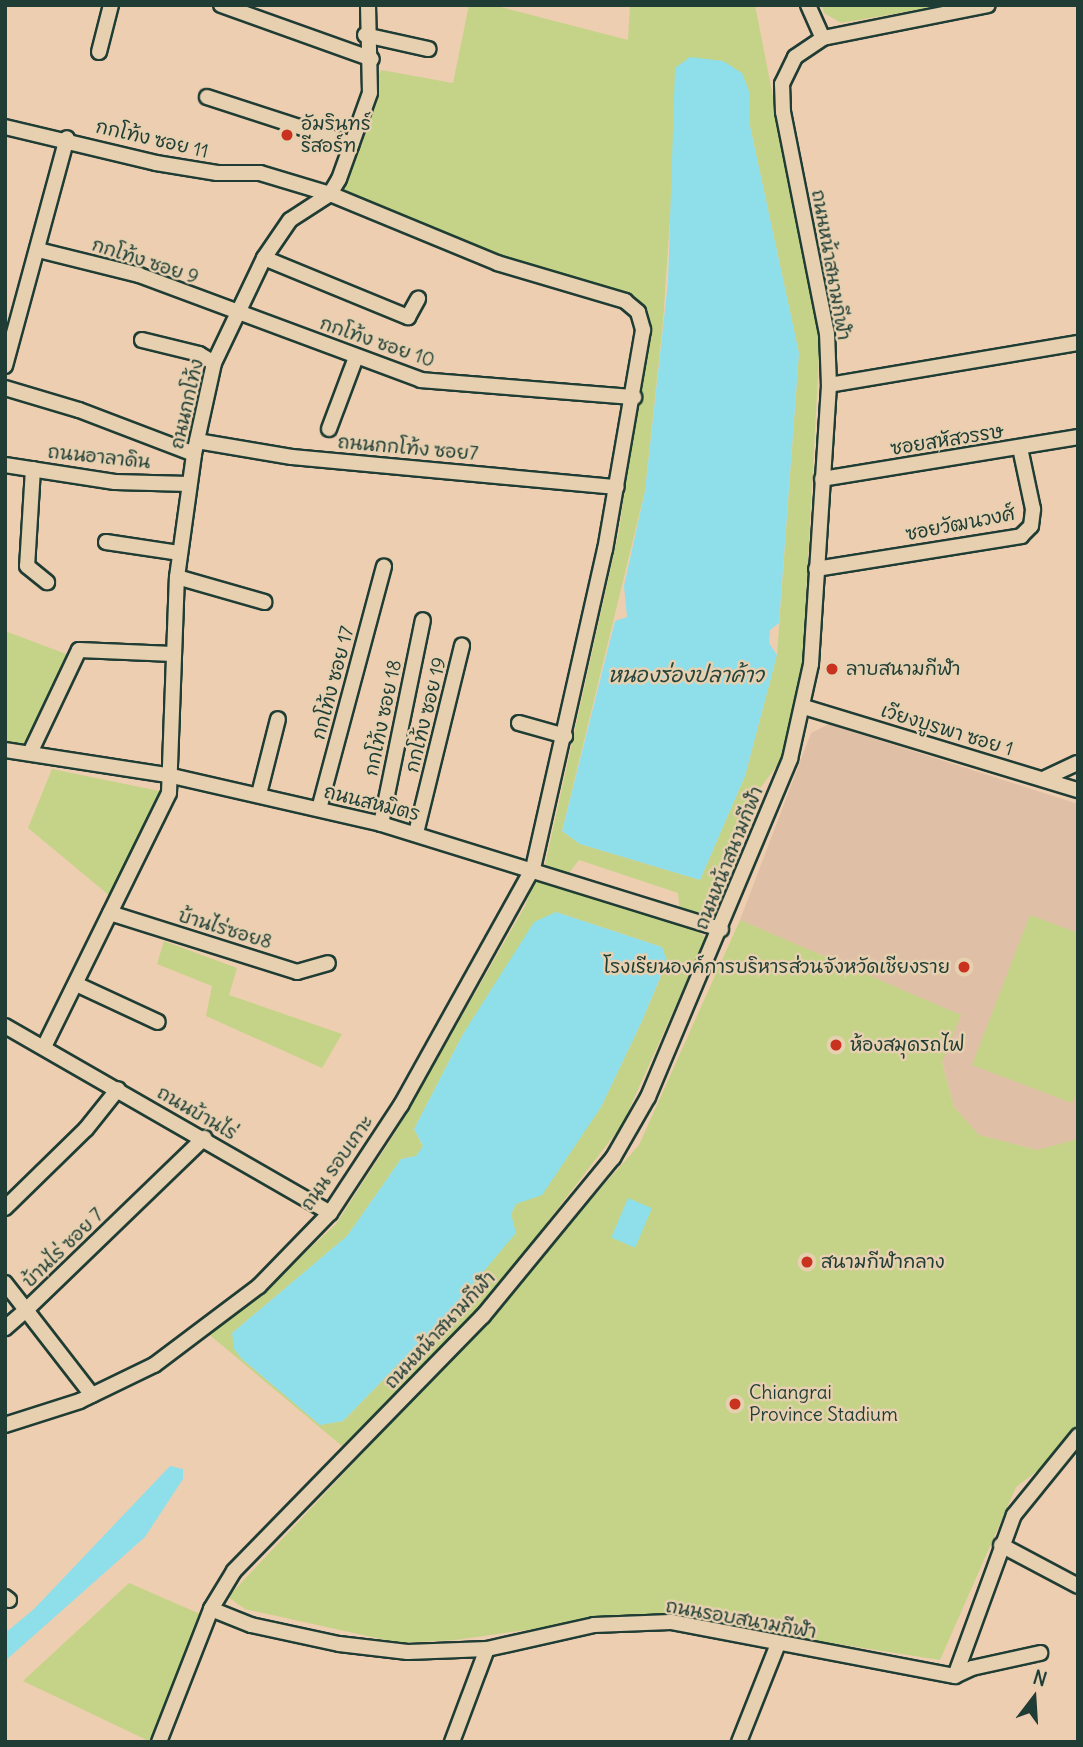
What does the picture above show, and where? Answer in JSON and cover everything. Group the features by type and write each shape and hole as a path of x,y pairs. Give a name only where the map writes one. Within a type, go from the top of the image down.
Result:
{"street":[{"path":"99,52 111,5"},
{"path":"220,5 372,60"},
{"path":"330,194 370,93 372,60 366,35 368,5"},
{"path":"808,5 823,38 988,5"},
{"path":"366,35 428,49"},
{"name":"ถนนหน้าสนามกีฬา","path":"159,1742 211,1609 234,1570 483,1316 613,1158 648,1097 721,929 790,759 804,708 829,384 827,334 783,112 782,84 796,57 823,38"},
{"path":"207,97 352,144"},
{"name":"กกโท้ง ซอย 11","path":"5,127 67,138 156,163 217,173 260,173 330,194 498,263 629,303 638,312 643,330 634,397"},
{"path":"5,366 29,268 38,250 67,138"},
{"name":"ถนนกกโท้ง","path":"172,776 177,577 195,447 214,363 264,258 290,220 330,194"},
{"name":"กกโท้ง ซอย 9","path":"38,250 139,275 238,314"},
{"path":"264,258 408,317 418,299"},
{"name":"กกโท้ง ซอย 10","path":"238,314 356,357 443,384 634,397"},
{"path":"142,340 199,354 214,363"},
{"path":"829,384 1078,343"},
{"path":"329,429 356,357"},
{"name":"ถนนกกโท้ง ซอย7","path":"5,388 195,447 617,487"},
{"name":"ถนน รอบเกาะ","path":"5,1425 92,1395 154,1365 259,1286 330,1213 401,1105 533,868 565,736 634,397"},
{"name":"ซอยสหัสวรรษ","path":"822,479 1078,438"},
{"name":"ซอยวัฒนวงศ์","path":"816,569 1020,536 1031,526 1033,509 1020,448"},
{"name":"ถนนอาลาดิน","path":"5,465 114,482 189,484"},
{"path":"33,469 27,566 47,582"},
{"path":"106,542 180,553"},
{"name":"กกโท้ง ซอย 17","path":"318,808 384,567"},
{"path":"177,577 264,602"},
{"name":"กกโท้ง ซอย 18","path":"381,824 423,620"},
{"name":"กกโท้ง ซอย 19","path":"416,834 462,646"},
{"path":"30,753 79,650 173,654"},
{"name":"เวียงบูรพา ซอย 1","path":"804,708 1043,779 1074,784"},
{"path":"259,794 278,719"},
{"path":"519,723 565,736"},
{"name":"ถนนสหมิตร","path":"5,750 172,776 318,808 533,868 721,929"},
{"path":"1043,779 1078,763"},
{"path":"44,1047 169,793 172,776"},
{"name":"บ้านไร่ซอย8","path":"110,913 297,972 328,963"},
{"path":"76,984 158,1022"},
{"name":"ถนนบ้านไร่","path":"5,1026 204,1138 330,1213"},
{"path":"5,1208 86,1129 118,1089"},
{"name":"บ้านไร่ ซอย 7","path":"92,1395 26,1310 204,1138"},
{"path":"5,1283 26,1310 5,1328"},
{"path":"956,1676 1014,1515 1078,1436"},
{"path":"1001,1545 1078,1586"},
{"name":"ถนนรอบสนามกีฬา","path":"211,1609 250,1625 339,1644 408,1652 487,1649 594,1625 671,1622 956,1676"},
{"path":"739,1742 778,1644"},
{"path":"452,1742 487,1649"},
{"path":"956,1676 972,1668 1040,1653"}],"shaded area":[{"name":"โรงเรียนองค์การบริหารส่วนจังหวัดเชียงราย","path":"829,724 1078,804 1078,1139 1070,1144 1037,1150 979,1135 954,1107 942,1061 960,1015 740,920 811,733"}],"green space":[{"path":"469,5 493,5 628,40 630,5 755,5 820,337 802,672 781,760 756,794 712,899 719,917 713,919 680,912 678,893 579,860 568,874 545,865 619,531 648,329 625,301 497,263 330,194 381,70 453,83","holes":["675,68 750,94 750,126 799,353 777,655 745,776 700,880 580,844 562,831 645,491 663,322 676,127"]},
{"path":"822,5 945,5 841,23 824,13"},
{"path":"5,631 74,657 30,753 5,750"},
{"path":"52,769 169,793 116,901 28,828"},
{"path":"536,877 698,931 705,937 622,1125 492,1294 342,1446 205,1331 291,1266 336,1224 395,1133 525,906","holes":["556,912 662,947 667,962 601,1107 516,1204 511,1214 515,1233 450,1311 343,1421 320,1425 242,1359 232,1333 347,1236 401,1159 416,1156 423,1147 414,1129 463,1034"]},
{"path":"1030,915 1078,933 1078,1089 1072,1103 972,1065"},
{"name":"สนามกีฬากลาง","path":"740,920 961,1015 942,1062 954,1107 979,1135 1037,1150 1078,1139 1078,1424 1057,1456 1016,1487 940,1660 781,1635 689,1614 634,1615 455,1640 399,1643 245,1609 228,1597 436,1375 639,1145"},
{"path":"164,941 237,968 229,995 342,1034 322,1068 206,1016 212,986 157,964"},
{"path":"129,1583 200,1614 151,1742 23,1681"}],"water":[{"name":"หนองร่องปลาค้าว","path":"690,57 723,61 742,73 750,94 750,126 799,353 779,623 770,630 769,643 777,655 745,776 700,880 580,844 562,831 615,621 627,617 624,586 645,491 668,282 675,68"},
{"path":"556,912 662,947 667,961 642,1021 601,1107 542,1195 516,1204 511,1214 516,1233 450,1311 343,1421 320,1425 242,1359 234,1349 232,1333 347,1236 401,1159 416,1156 423,1146 414,1129 463,1034 534,922"},
{"path":"628,1198 652,1208 635,1248 611,1238"},
{"path":"170,1466 183,1469 183,1479 145,1537 5,1661 5,1633 34,1609"}],"place":[{"name":"อัมรินทร์ รีสอร์ท","path":"287,135"},
{"name":"ลาบสนามกีฬา","path":"832,669"},
{"name":"โรงเรียนองค์การบริหารส่วนจังหวัดเชียงราย","path":"964,967"},
{"name":"ห้องสมุดรถไฟ","path":"836,1045"},
{"name":"สนามกีฬากลาง","path":"807,1262"},
{"name":"Chiangrai Province Stadium","path":"735,1404"}]}
